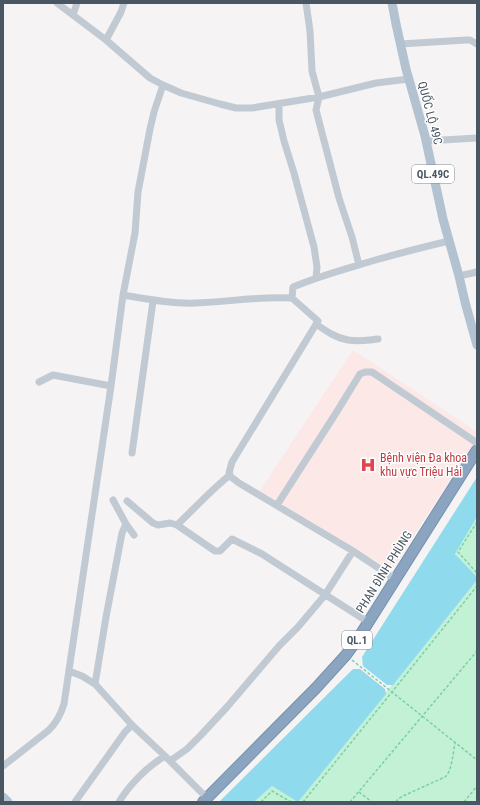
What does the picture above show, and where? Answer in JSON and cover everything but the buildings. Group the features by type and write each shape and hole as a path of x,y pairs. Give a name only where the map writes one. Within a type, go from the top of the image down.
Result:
{"highway":[{"name":"PHAN ĐÌNH PHÙNG","path":"205,800 316,688 346,655 359,637 477,450"}],"main road":[{"name":"QUỐC LỘ 49C","path":"392,3 408,79 426,141 443,219 477,345"},
{"path":"3,797 8,802"}],"street":[{"path":"56,3 106,40 150,78 162,85 181,92 236,108 252,108 279,104 319,97 376,83 408,79"},
{"path":"73,15 77,3"},
{"path":"106,40 121,12 124,3"},
{"path":"306,3 310,31 312,71 319,97 316,110 339,198 352,237 359,265"},
{"path":"400,44 466,40 470,40 477,44"},
{"path":"3,766 49,730 62,711 64,704 123,296 134,242 138,192 148,137 162,85"},
{"path":"279,104 279,120 284,141 314,247 317,267 316,278"},
{"path":"426,141 477,138"},
{"path":"292,298 293,287 316,278 449,241"},
{"path":"459,276 477,272"},
{"path":"123,296 184,304 270,298 292,298 318,321 232,462 229,473 231,477 239,483 353,551 395,579"},
{"path":"132,453 154,300"},
{"path":"316,324 327,332 340,338 349,340 378,339"},
{"path":"277,505 360,374 365,372 372,372 477,443"},
{"path":"39,382 53,376 111,386"},
{"path":"177,525 230,475"},
{"path":"113,500 126,524 134,535"},
{"path":"127,501 155,525 170,523 177,525 217,552 220,551 232,539 262,554 368,622"},
{"path":"95,684 122,533 126,524"},
{"path":"119,802 141,775 156,761 187,749 201,735 325,595 353,551"},
{"path":"69,671 82,676 95,684 132,725 167,758 205,800"},
{"path":"75,802 124,732 132,725"}],"path":[{"path":"477,522 458,552 477,573"},
{"path":"303,802 477,586"},
{"path":"350,802 477,651"},
{"path":"346,655 477,760"},
{"path":"396,802 403,796 448,775 455,743"},
{"path":"464,802 477,786"},
{"path":"261,802 272,791 291,802"},
{"path":"359,792 372,802"}],"shaded area":[{"name":"Bệnh viện Đa khoa khu vực Triệu Hải","path":"353,350 477,432 477,439 391,570 260,491"}],"green space":[{"path":"477,517 477,577 455,554"},
{"path":"477,580 477,802 254,802 272,786 298,801"}],"water":[{"path":"477,477 477,517 455,554 477,577 477,580 393,685 387,685 363,666 362,657"},
{"path":"353,669 360,669 385,689 386,694 298,802 272,786 254,802 219,802"}],"place":[{"name":"Bệnh viện Đa khoa khu vực Triệu Hải","path":"368,465"}]}
